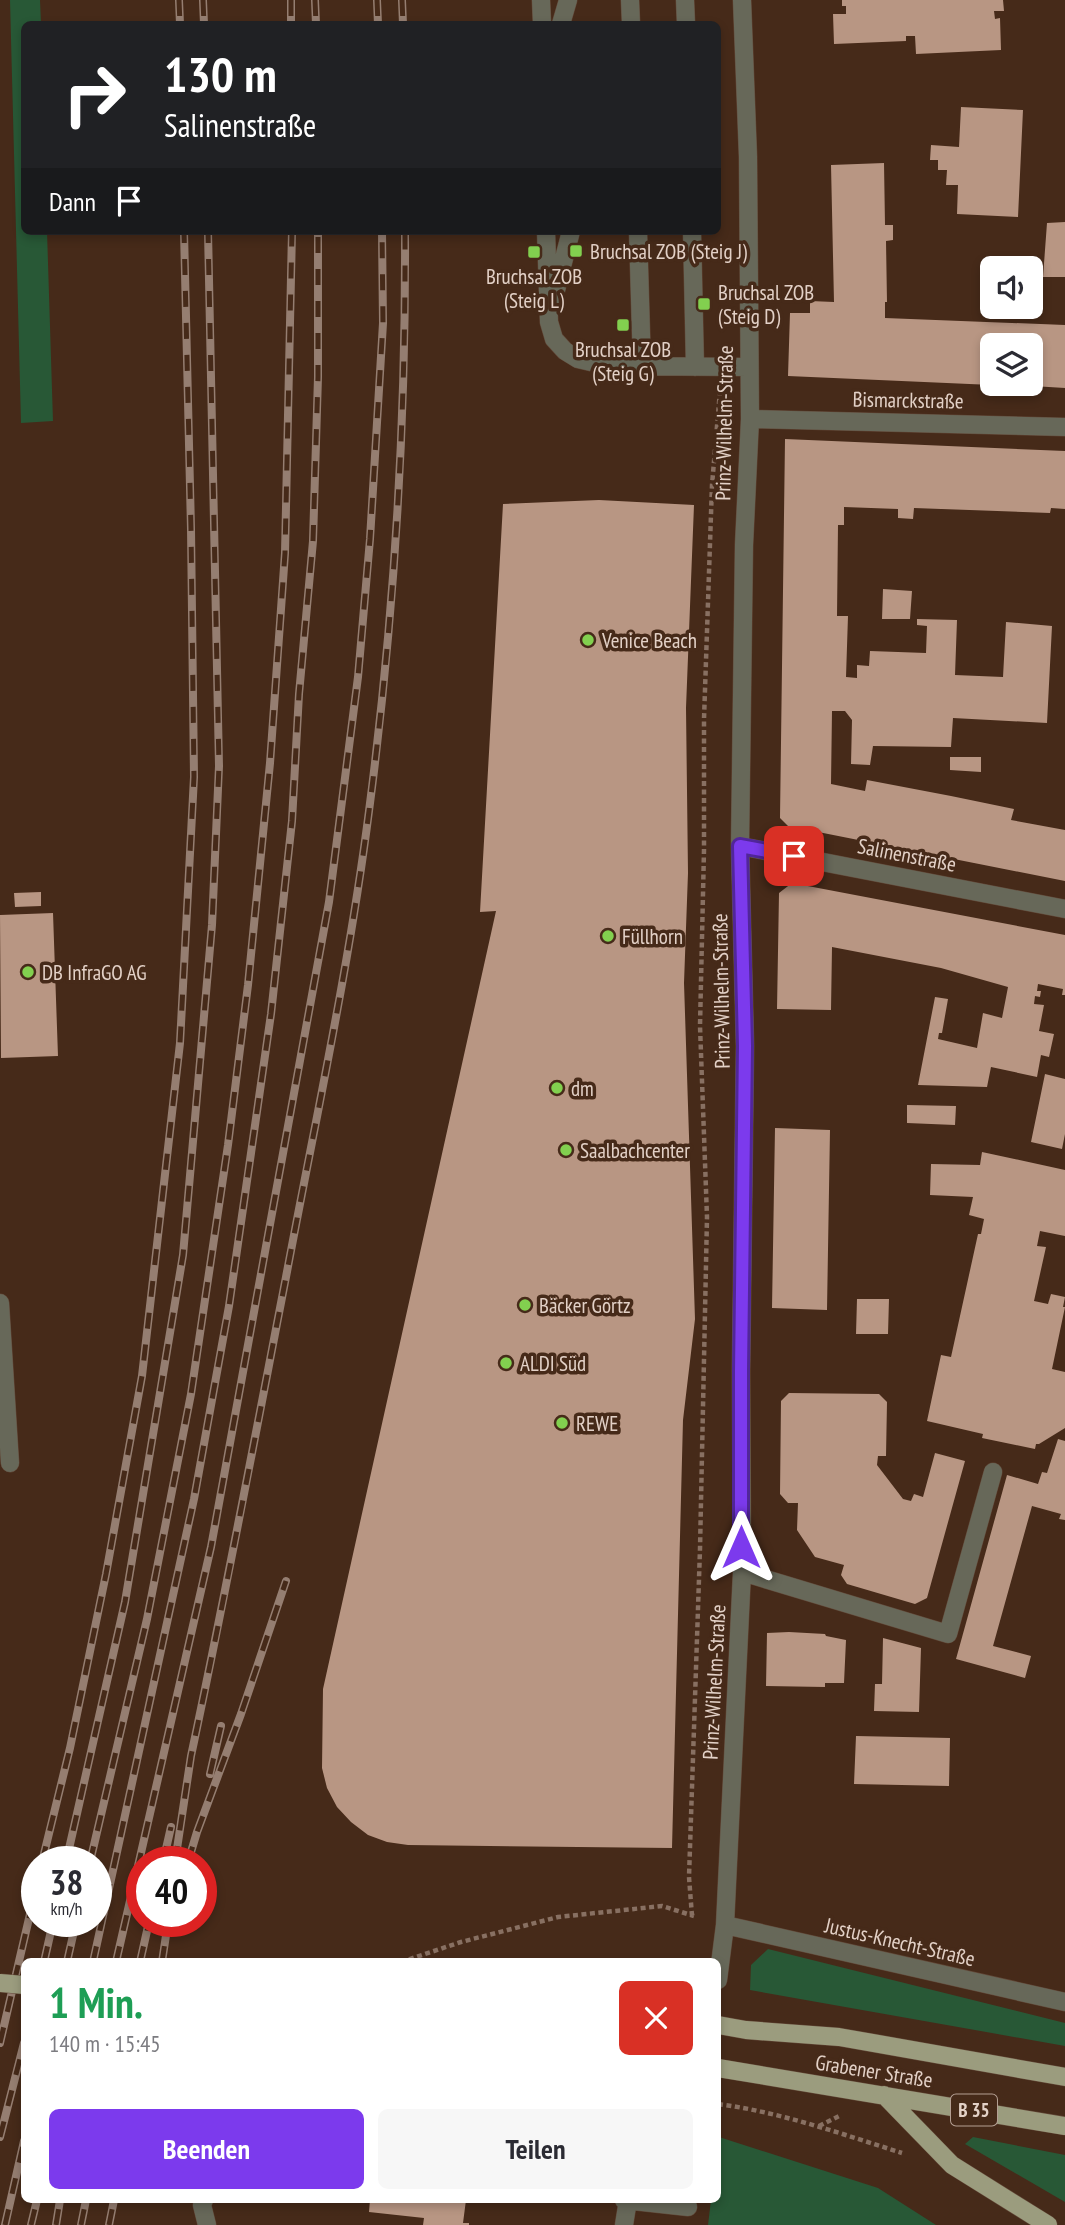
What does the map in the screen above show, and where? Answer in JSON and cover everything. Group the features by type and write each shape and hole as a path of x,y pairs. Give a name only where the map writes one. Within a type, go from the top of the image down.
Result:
{"main road":[{"path":"0,1983 21,1986"},
{"path":"721,2026 839,2038 1065,2077"},
{"name":"Grabener Straße","path":"721,2068 1065,2126"},
{"path":"884,2095 952,2165 1048,2225"}],"street":[{"path":"541,0 542,21"},
{"path":"562,21 568,0"},
{"path":"630,0 631,21"},
{"path":"685,0 686,21"},
{"name":"Prinz-Wilhelm-Straße","path":"721,1958 725,1925 742,1572 741,1371 745,1046 740,846 744,545 750,419 748,157 742,0"},
{"path":"546,235 548,322 554,339 565,351 578,359 608,366 749,368"},
{"path":"548,322 570,235"},
{"path":"638,235 642,367"},
{"path":"692,235 695,367"},
{"name":"Bismarckstraße","path":"750,419 1065,427"},
{"name":"Salinenstraße","path":"740,846 1065,909"},
{"path":"0,1303 10,1463"},
{"path":"742,1572 948,1634 993,1472"},
{"name":"Justus-Knecht-Straße","path":"725,1925 1065,2002"},
{"path":"203,2203 207,2225"},
{"path":"624,2225 626,2203"},
{"path":"643,2203 687,2211"}],"path":[{"path":"692,1916 690,1877 707,1231 700,1026 704,719 712,485"},
{"path":"413,1958 461,1942 558,1917 662,1906 725,1925"},
{"path":"721,2104 818,2126 906,2154"}],"green space":[{"path":"10,0 40,0 41,21 21,21 21,235 47,235 53,421 21,423"},
{"path":"768,1949 1065,2023 1065,2046 750,1990 751,1965"},
{"path":"973,2137 1065,2155 1065,2202 965,2144"},
{"path":"721,2138 878,2188 936,2225 708,2225 711,2203 721,2203"}],"building":[{"path":"842,0 1003,0 1004,11 994,11 995,19 1000,18 1001,50 916,54 915,36 906,36 906,41 834,44 833,14 846,14 846,6 842,6"},
{"path":"961,107 1023,110 1018,217 957,214 958,185 946,185 947,170 938,170 938,160 930,160 931,145 959,147"},
{"path":"884,163 885,225 893,225 893,240 886,241 885,318 1065,325 1065,388 1043,387 1043,333 980,333 980,384 788,376 790,313 810,313 810,301 834,302 831,165"},
{"path":"1065,222 1065,277 1043,277 1047,223"},
{"path":"785,439 1065,451 1065,509 1051,508 1050,513 914,508 913,519 898,518 898,509 844,507 844,525 838,525 837,616 848,616 846,677 857,678 857,665 869,666 870,651 926,653 927,626 917,625 917,619 957,620 955,675 1003,677 1006,622 1052,626 1047,723 953,718 951,747 873,746 870,765 851,764 852,720 845,711 832,711 831,784 865,791 867,780 951,796 1014,809 1011,820 1065,830 1065,881 788,826 780,818"},
{"name":"Saalbachcenter","path":"599,500 694,505 686,708 688,873 684,983 695,1319 683,1420 672,1848 408,1845 387,1842 368,1835 351,1822 337,1807 327,1788 322,1768 323,1689 496,911 480,912 503,504"},
{"path":"883,589 912,591 910,619 882,619"},
{"path":"950,757 981,757 981,772 950,770"},
{"path":"792,883 1065,935 1065,995 1062,995 1063,989 1038,984 1040,997 1035,996 1034,1004 1044,1005 1039,1031 1054,1034 1049,1057 1041,1055 1037,1077 991,1067 987,1087 918,1085 935,997 948,999 942,1033 939,1033 938,1039 977,1048 983,1013 1002,1018 1008,987 941,968 832,947 831,1010 777,1009 779,893"},
{"path":"41,892 41,906 15,907 14,893"},
{"name":"DB InfraGO AG","path":"53,913 58,1056 1,1058 0,915"},
{"path":"1045,1074 1065,1079 1065,1134 1062,1149 1031,1142"},
{"path":"907,1105 956,1106 955,1125 907,1123"},
{"path":"775,1128 830,1130 827,1310 772,1308"},
{"path":"982,1152 1065,1170 1065,1236 1040,1231 1037,1246 1046,1247 1034,1301 1048,1304 1051,1294 1065,1297 1052,1369 1065,1372 1065,1428 1036,1444 1035,1449 982,1438 983,1434 927,1421 941,1355 951,1357 978,1234 981,1234 984,1219 969,1215 973,1197 930,1195 931,1164 980,1165"},
{"path":"857,1299 889,1299 888,1334 856,1334"},
{"path":"789,1393 879,1394 887,1402 886,1456 878,1456 877,1465 903,1499 911,1501 914,1494 923,1497 935,1453 965,1461 927,1598 915,1604 847,1584 841,1575 844,1565 815,1557 797,1530 798,1503 788,1503 780,1494 781,1401"},
{"path":"1058,1439 1065,1441 1065,1520 1059,1519 1061,1514 1032,1506 993,1646 1031,1656 1025,1678 956,1659 1007,1475 1038,1484 1042,1472 1047,1473"},
{"path":"767,1633 825,1634 846,1640 844,1683 825,1683 825,1687 766,1686"},
{"path":"883,1638 921,1648 919,1712 874,1711 875,1684 882,1684"},
{"path":"856,1736 950,1738 949,1786 854,1784"},
{"path":"370,2203 466,2203 463,2223 469,2225 423,2225 424,2218 369,2212"}],"railway":[{"path":"179,0 180,21"},
{"path":"203,0 204,21"},
{"path":"291,0 291,21"},
{"path":"315,0 316,21"},
{"path":"377,0 378,21"},
{"path":"402,0 403,21"},
{"path":"46,1846 70,1748 106,1574 142,1376 180,1043 194,777 184,235"},
{"path":"70,1846 125,1602 183,1255 212,925 219,766 208,235"},
{"path":"94,1846 147,1619 191,1394 228,1145 248,985 270,763 285,553 292,235"},
{"path":"94,1958 194,1499 229,1306 271,1014 292,821 299,694 313,541 318,377 318,235"},
{"path":"117,1958 211,1547 329,902 358,677 370,539 383,323 382,235"},
{"path":"177,1846 191,1756 331,1045 361,870 378,739 397,522 405,235"},
{"path":"193,1846 286,1581"},
{"path":"210,1774 221,1726"},
{"path":"167,1846 171,1827"},
{"path":"0,2043 25,1937"},
{"path":"45,1958 50,1937"},
{"path":"68,1958 73,1937"},
{"path":"141,1958 146,1937"},
{"path":"163,1958 166,1937"},
{"path":"0,2137 21,2055"},
{"path":"5,2225 21,2154"},
{"path":"31,2225 36,2203"},
{"path":"56,2225 60,2203"},
{"path":"81,2225 85,2203"},
{"path":"109,2225 113,2203"}],"place":[{"name":"Bruchsal ZOB (Steig J)","path":"576,251"},
{"name":"Bruchsal ZOB (Steig L)","path":"534,252"},
{"name":"Bruchsal ZOB (Steig D)","path":"704,304"},
{"name":"Bruchsal ZOB (Steig G)","path":"623,325"},
{"name":"Venice Beach","path":"588,640"},
{"name":"Füllhorn","path":"608,936"},
{"name":"DB InfraGO AG","path":"28,972"},
{"name":"dm","path":"557,1088"},
{"name":"Saalbachcenter","path":"566,1150"},
{"name":"Bäcker Görtz","path":"525,1305"},
{"name":"ALDI Süd","path":"506,1363"},
{"name":"REWE","path":"562,1423"}],"route":[{"path":"741,1547 745,1046 740,846 794,856"}]}
